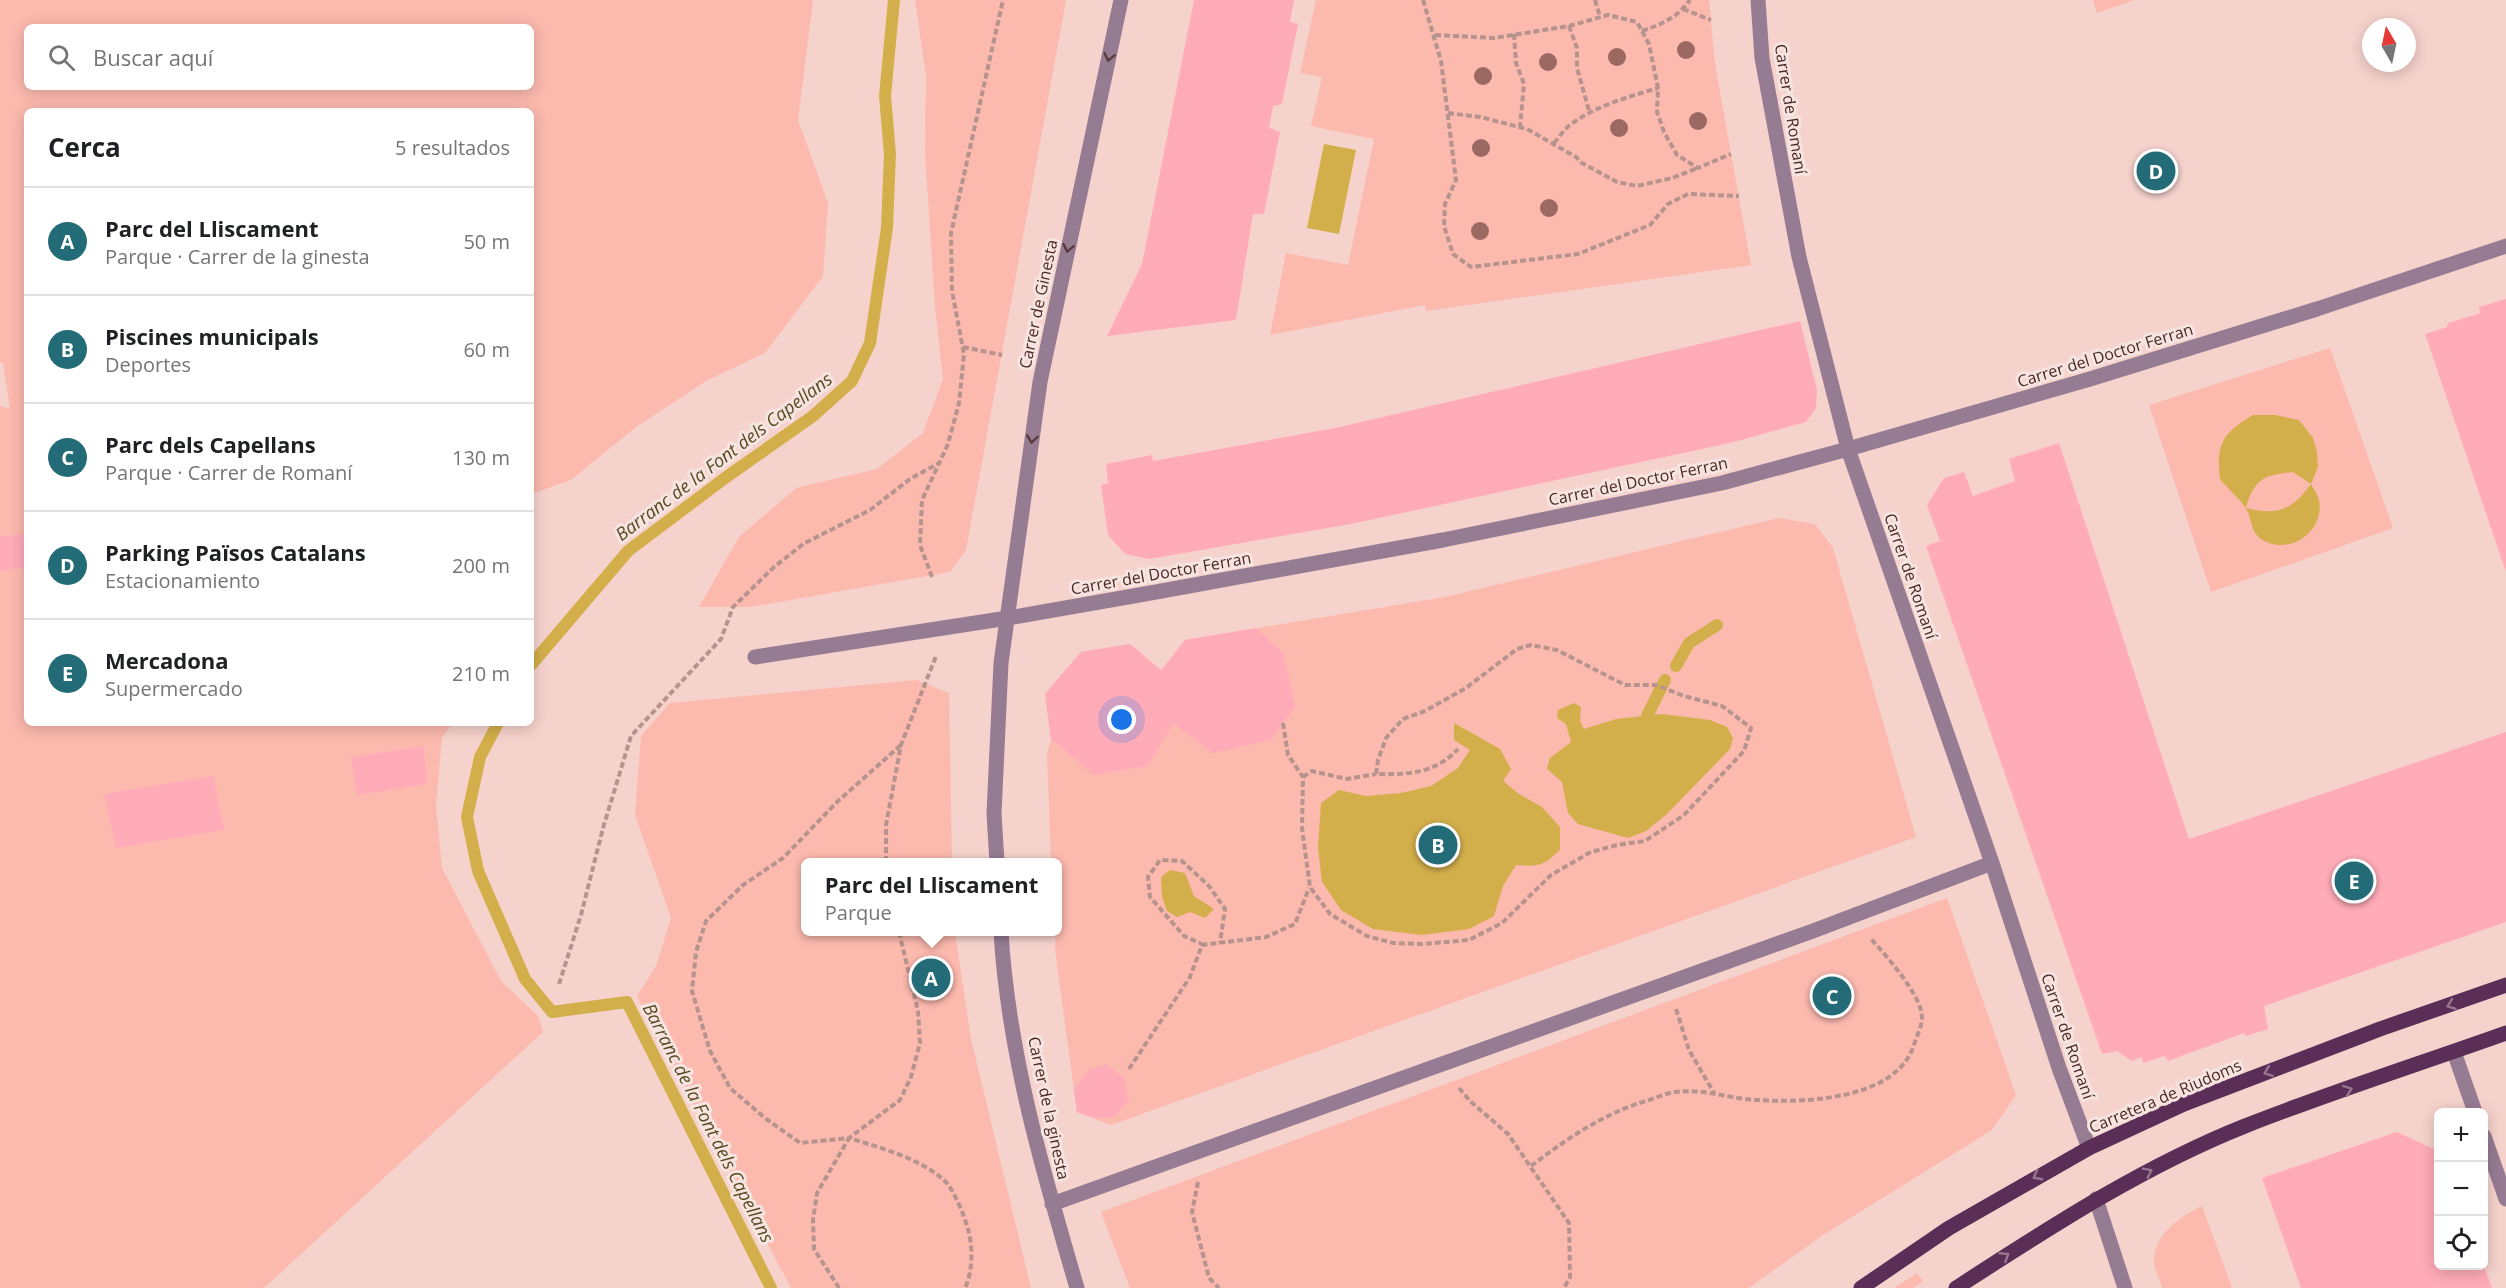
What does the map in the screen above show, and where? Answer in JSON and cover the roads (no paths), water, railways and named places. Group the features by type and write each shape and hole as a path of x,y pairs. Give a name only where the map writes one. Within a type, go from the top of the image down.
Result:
{"main road":[{"name":"Carretera de Riudoms","path":"1860,1288 1949,1228 2089,1148 2184,1104 2380,1029 2506,985"},
{"path":"1956,1288 2096,1199 2244,1126 2506,1033"}],"street":[{"name":"Carrer de Ginesta","path":"1008,618 1040,382 1121,0"},
{"name":"Carrer de Romaní","path":"1758,0 1762,58 1799,257 1848,449 1992,863 2059,1068 2089,1148"},
{"name":"Carrer del Doctor Ferran","path":"754,657 1008,618 1443,540 1722,483 1848,449 2294,316 2506,246"},
{"path":"997,858 994,814 1002,663 1008,618"},
{"path":"1053,1204 1668,983 1992,863"},
{"name":"Carrer de la ginesta","path":"1002,936 1020,1069 1053,1204 1077,1288"},
{"path":"2454,1052 2473,1108"},
{"path":"2488,1147 2506,1199"},
{"path":"2096,1199 2125,1288"}],"waterway":[{"name":"Barranc de la Font dels Capellans","path":"534,661 628,551 813,416 852,381 870,343 887,228 890,154 885,96 894,0"},
{"path":"1676,666 1689,643 1717,625"},
{"path":"1647,716 1665,680"},
{"name":"Barranc de la Font dels Capellans","path":"496,726 480,757 467,817 478,871 525,979 552,1012 627,1002 771,1288"}],"place":[{"name":"Parking Països Catalans","path":"2156,171"},
{"name":"Piscines municipals","path":"1438,845"},
{"name":"Mercadona","path":"2354,881"},
{"name":"Parc del Lliscament","path":"931,978"},
{"name":"Parc dels Capellans","path":"1832,996"}]}
